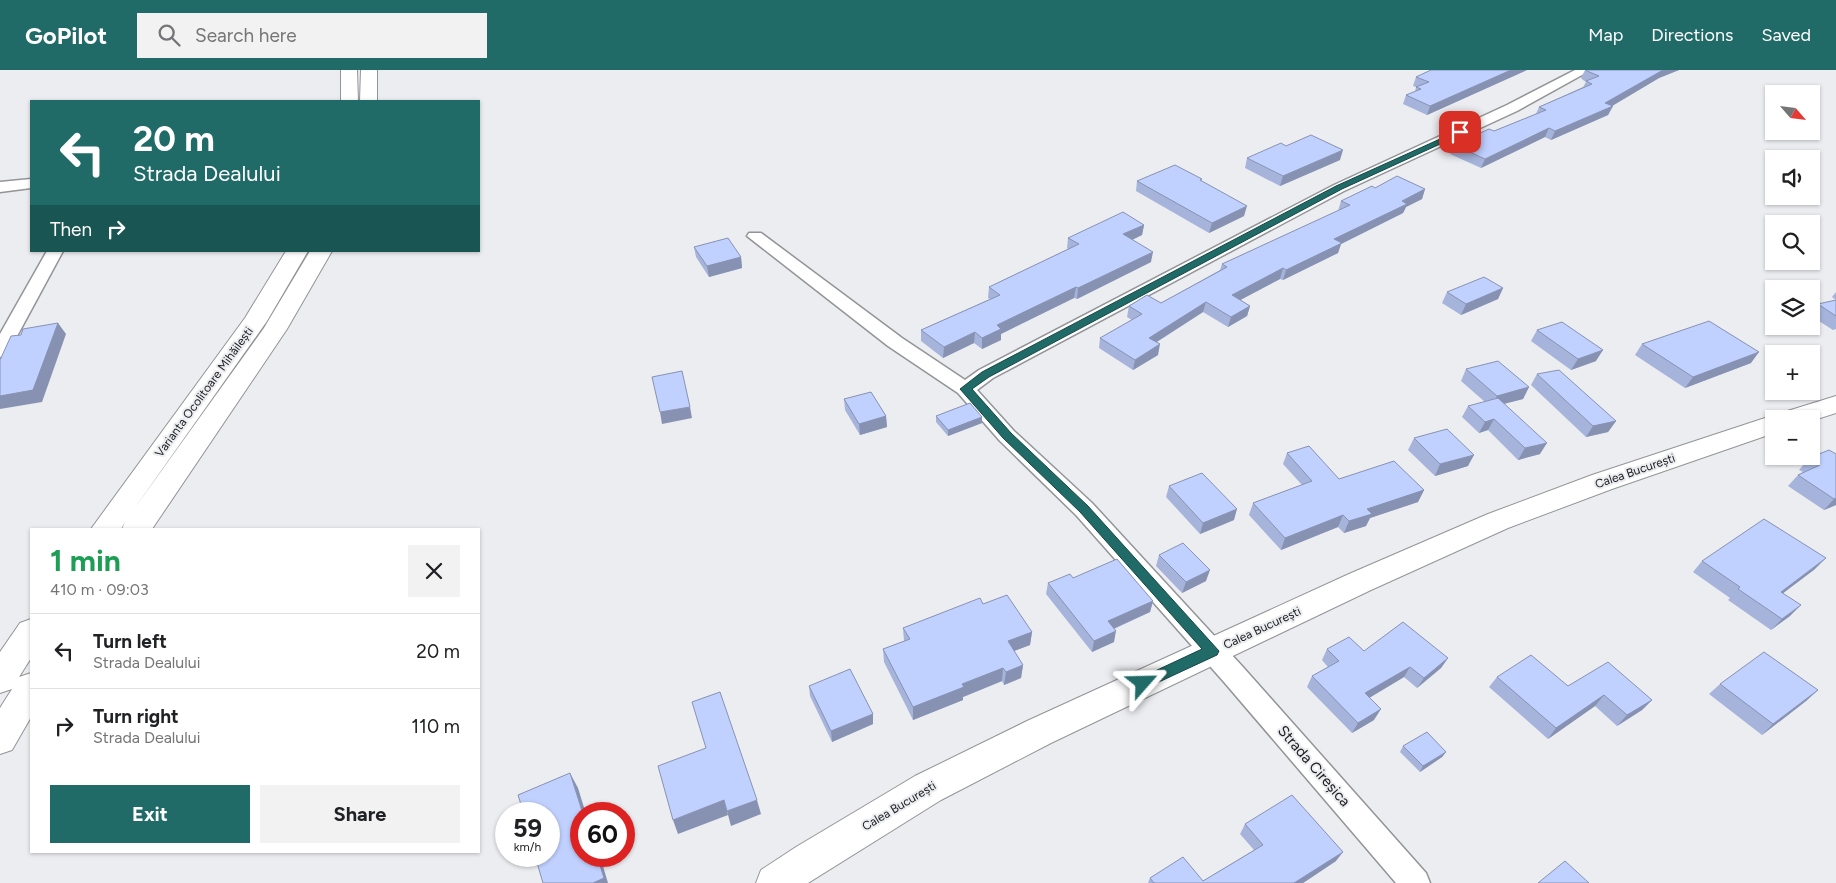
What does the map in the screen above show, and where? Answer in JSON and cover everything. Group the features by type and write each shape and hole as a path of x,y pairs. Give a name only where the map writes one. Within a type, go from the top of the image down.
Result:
{"main road":[{"path":"349,70 350,100"},
{"path":"369,70 369,100"},
{"name":"Varianta Ocolitoare Mihăilești","path":"106,528 255,321 296,252"},
{"name":"Varianta Ocolitoare Mihăilești","path":"137,528 275,329 320,252"},
{"path":"1818,410 1836,404"},
{"name":"Calea București","path":"775,883 809,860 928,788 1040,732 1212,651 1498,521 1602,482 1765,427"},
{"path":"0,679 30,634"},
{"path":"0,739 30,689"}],"street":[{"path":"965,389 986,374 1339,188 1512,108 1585,70"},
{"path":"0,187 30,184"},
{"name":"Strada Cireșica","path":"755,236 895,342 965,389 1007,436 1084,509 1344,799 1415,883"},
{"path":"0,351 53,252"}],"building":[{"path":"1431,70 1511,70 1430,106 1406,95 1421,89 1416,87 1429,82 1416,77"},
{"path":"1586,70 1663,70 1605,103 1613,106 1555,131 1549,128 1485,159 1454,145 1489,129 1494,131 1546,110 1539,107 1592,84 1586,81 1599,76"},
{"path":"1311,135 1343,150 1283,176 1247,158 1281,143 1286,146"},
{"path":"1175,165 1247,206 1212,223 1137,181"},
{"path":"1397,176 1425,189 1402,201 1407,204 1334,239 1342,243 1286,270 1283,268 1232,295 1250,306 1231,317 1206,302 1149,338 1160,344 1135,360 1100,338 1142,314 1129,306 1147,295 1161,303 1227,267 1222,264 1350,205 1341,201 1372,186 1375,188"},
{"path":"1123,212 1144,225 1123,234 1153,252 997,325 1001,329 982,338 975,332 944,347 921,330 1000,295 989,287 1079,244 1068,238"},
{"path":"728,238 741,257 707,266 694,247"},
{"path":"1484,277 1503,288 1466,304 1447,292"},
{"path":"1836,300 1836,316 1820,305 1820,304"},
{"path":"1709,321 1759,352 1693,377 1642,344"},
{"path":"1562,322 1603,350 1578,359 1537,330"},
{"path":"58,323 33,390 0,396 0,360 11,336 21,335 23,329"},
{"path":"1498,361 1529,387 1497,396 1466,369"},
{"path":"1559,370 1616,421 1593,426 1537,374"},
{"path":"682,371 690,407 660,412 652,377"},
{"path":"871,392 886,416 859,424 844,399"},
{"path":"1498,398 1547,443 1525,448 1494,419 1485,422 1468,406"},
{"path":"970,403 982,417 948,430 936,416"},
{"path":"1447,429 1474,455 1440,464 1414,438"},
{"path":"1309,446 1339,479 1394,461 1424,490 1367,509 1372,514 1349,521 1343,515 1285,538 1253,503 1312,481 1287,453"},
{"path":"1829,450 1836,454 1836,498 1834,499 1798,475 1820,465 1820,454"},
{"path":"1202,473 1237,509 1203,523 1169,486"},
{"path":"1764,519 1826,558 1781,592 1801,605 1782,619 1738,589 1740,587 1702,561"},
{"path":"1183,543 1210,570 1186,582 1159,555"},
{"path":"1117,559 1153,601 1108,621 1116,631 1094,641 1048,583 1070,574 1073,578"},
{"path":"1007,595 1032,632 1008,641 1023,665 1006,672 1003,668 962,684 964,687 913,707 883,649 910,639 903,628 980,598 983,604"},
{"path":"1403,622 1448,658 1424,678 1410,667 1365,693 1381,709 1358,723 1312,676 1339,661 1327,649 1349,637 1364,651"},
{"path":"1764,652 1818,690 1773,724 1720,684"},
{"path":"1531,655 1568,686 1608,662 1652,700 1627,715 1604,695 1556,728 1497,677"},
{"path":"850,669 873,714 831,731 809,686"},
{"path":"720,692 757,800 727,811 724,800 673,820 658,766 706,748 692,702"},
{"path":"1427,732 1446,752 1423,766 1403,746"},
{"path":"570,773 579,802 570,802 570,867 600,867 604,878 593,883 543,883 538,867 560,867 560,802 520,802 518,795"},
{"path":"1292,795 1343,852 1294,883 1154,883 1150,878 1183,857 1203,881 1263,845 1245,824"},
{"path":"1565,861 1589,883 1538,883"}],"route":[{"path":"1143,683 1212,651 1084,509 1007,436 965,389 986,374 1339,188 1460,132"}]}
